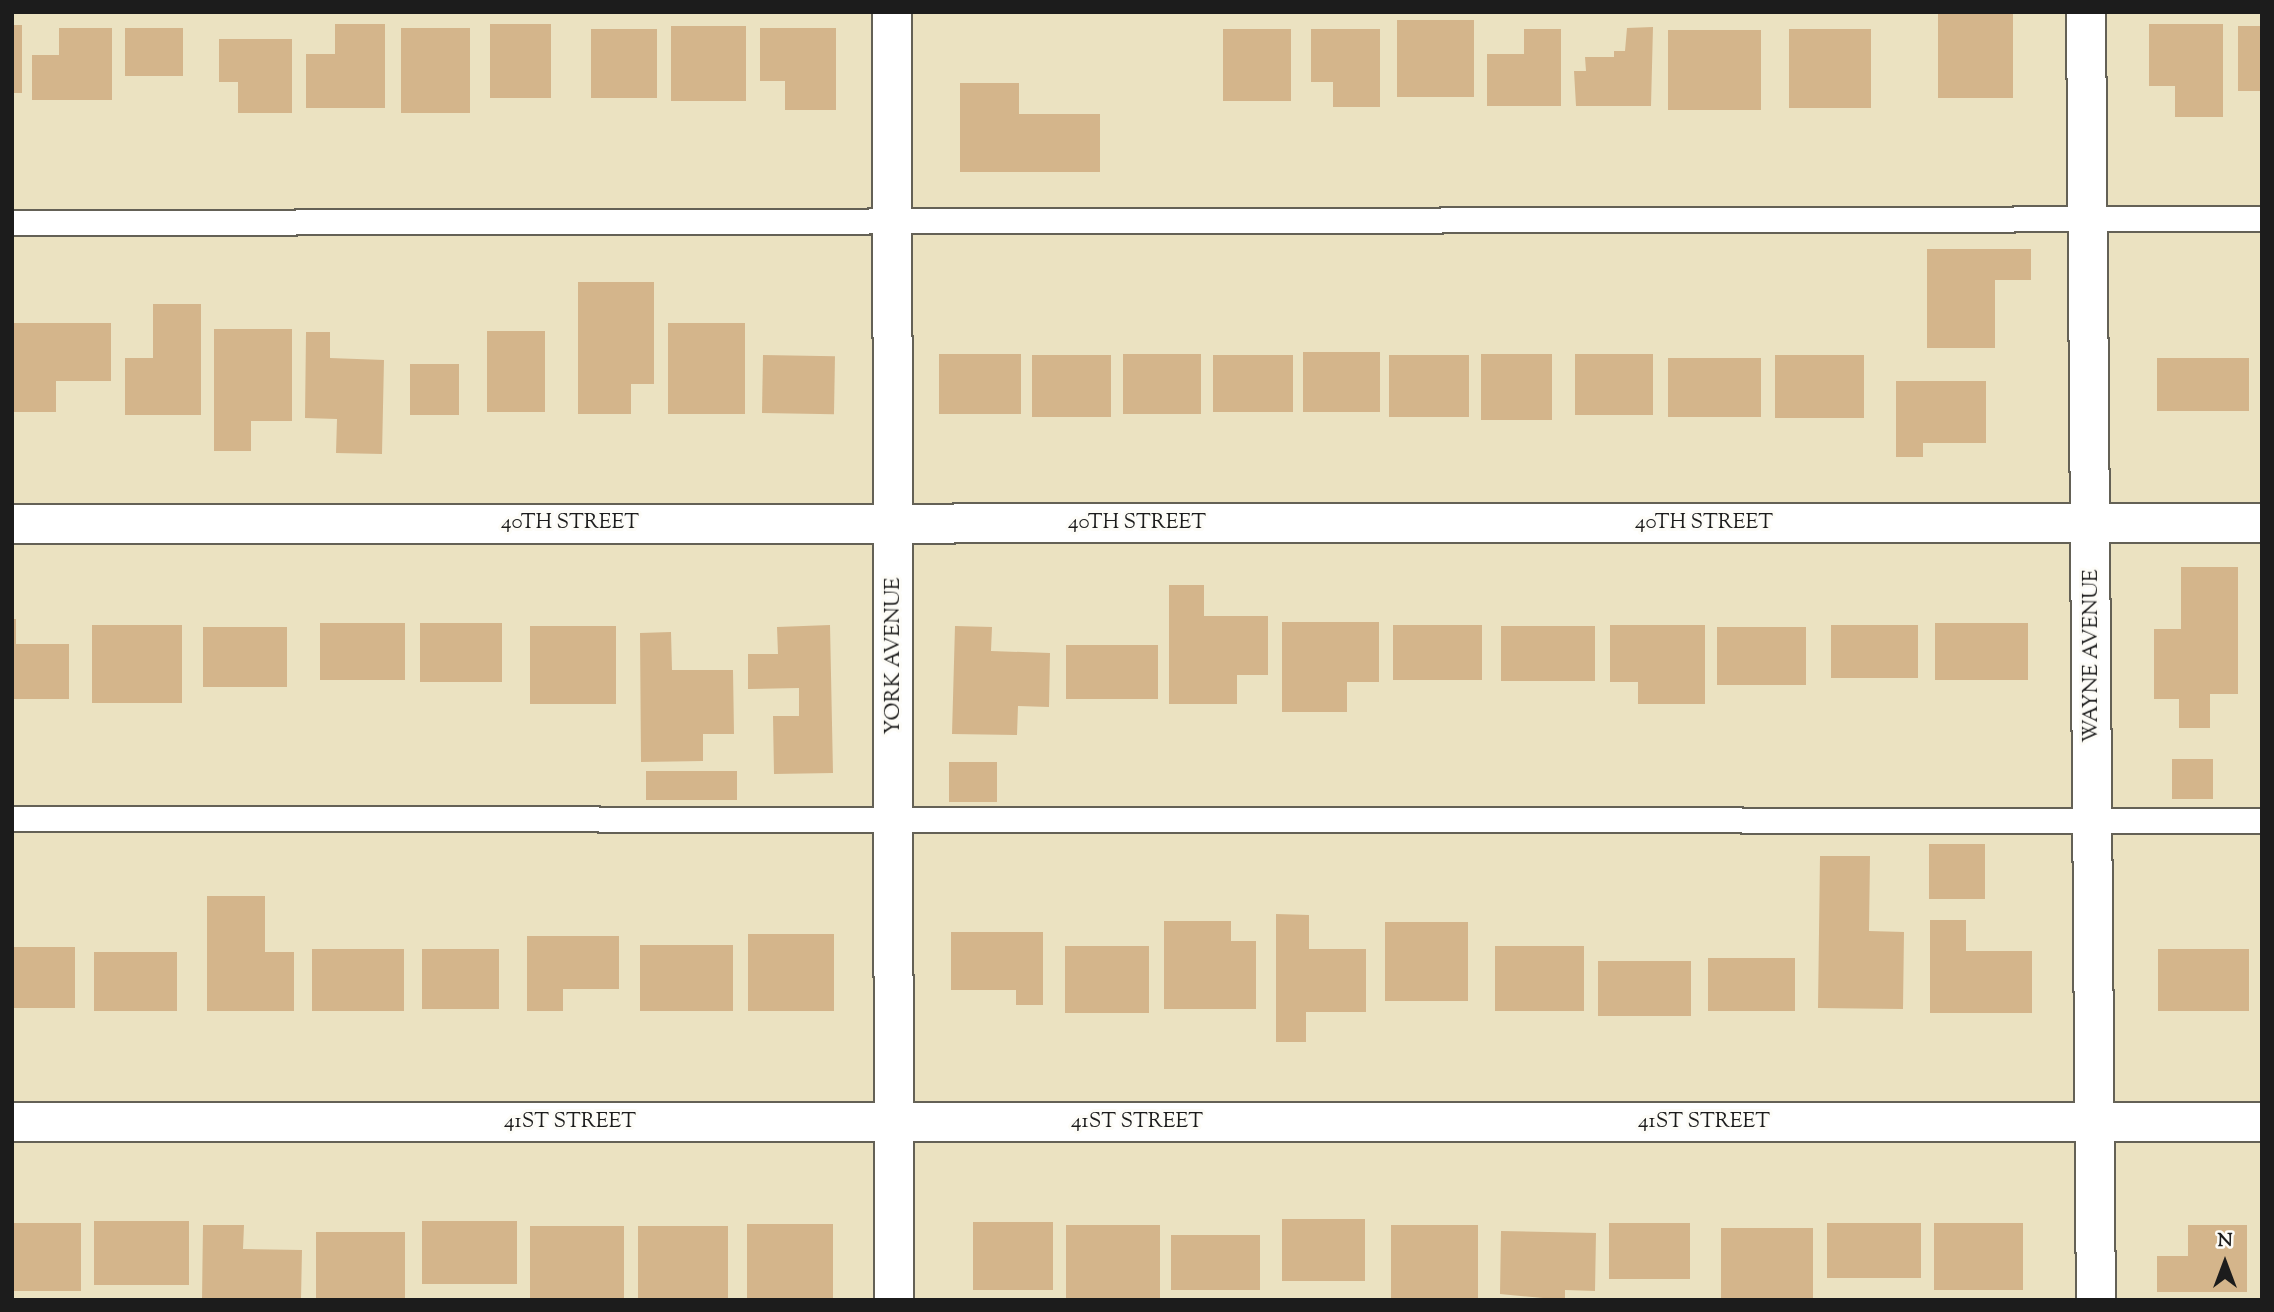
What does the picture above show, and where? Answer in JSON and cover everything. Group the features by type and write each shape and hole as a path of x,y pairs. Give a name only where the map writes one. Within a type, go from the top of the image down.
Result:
{"street":[{"name":"YORK AVENUE","path":"892,12 894,1300"},
{"name":"WAYNE AVENUE","path":"2086,12 2096,1300"},
{"name":"40TH STREET","path":"12,524 2262,523"},
{"name":"41ST STREET","path":"12,1122 2262,1122"}],"lane":[{"path":"12,223 2262,219"},
{"path":"12,819 2262,821"}],"building":[{"path":"1938,12 2013,12 2013,98 1938,98"},
{"path":"1397,20 1474,20 1474,97 1397,97"},
{"path":"335,24 385,24 385,108 306,108 306,54 335,54"},
{"path":"490,24 551,24 551,98 490,98"},
{"path":"2149,24 2223,24 2223,117 2175,117 2175,86 2149,86"},
{"path":"12,25 22,25 22,93 12,93"},
{"path":"671,26 746,26 746,101 671,101"},
{"path":"2238,26 2262,26 2262,91 2238,91"},
{"path":"1653,27 1651,106 1576,106 1574,71 1586,71 1585,57 1614,57 1614,51 1625,51 1627,28"},
{"path":"59,28 112,28 112,100 32,100 32,55 59,55"},
{"path":"125,28 183,28 183,76 125,76"},
{"path":"401,28 470,28 470,113 401,113"},
{"path":"760,28 836,28 836,110 785,110 785,81 760,81"},
{"path":"591,29 657,29 657,98 591,98"},
{"path":"1223,29 1291,29 1291,101 1223,101"},
{"path":"1311,29 1380,29 1380,107 1333,107 1333,82 1311,82"},
{"path":"1524,29 1561,29 1561,106 1487,106 1487,54 1524,54"},
{"path":"1789,29 1871,29 1871,108 1789,108"},
{"path":"1668,30 1761,30 1761,110 1668,110"},
{"path":"219,39 292,39 292,113 238,113 238,82 219,82"},
{"path":"960,83 1019,83 1019,114 1100,114 1100,172 960,172"},
{"path":"1927,249 2031,249 2031,280 1995,280 1995,348 1927,348"},
{"path":"578,282 654,282 654,384 631,384 631,414 578,414"},
{"path":"153,304 201,304 201,415 125,415 125,358 153,358"},
{"path":"12,323 111,323 111,381 56,381 56,412 12,412"},
{"path":"668,323 745,323 745,414 668,414"},
{"path":"214,329 292,329 292,421 251,421 251,451 214,451"},
{"path":"487,331 545,331 545,412 487,412"},
{"path":"306,332 330,332 330,358 384,360 382,454 336,453 337,419 305,418"},
{"path":"1303,352 1380,352 1380,412 1303,412"},
{"path":"939,354 1021,354 1021,414 939,414"},
{"path":"1123,354 1201,354 1201,414 1123,414"},
{"path":"1481,354 1552,354 1552,420 1481,420"},
{"path":"1575,354 1653,354 1653,415 1575,415"},
{"path":"763,355 835,356 834,414 762,413"},
{"path":"1032,355 1111,355 1111,417 1032,417"},
{"path":"1213,355 1293,355 1293,412 1213,412"},
{"path":"1389,355 1469,355 1469,417 1389,417"},
{"path":"1775,355 1864,355 1864,418 1775,418"},
{"path":"1668,358 1761,358 1761,417 1668,417"},
{"path":"2157,358 2249,358 2249,411 2157,411"},
{"path":"410,364 459,364 459,415 410,415"},
{"path":"1896,381 1986,381 1986,443 1923,443 1923,457 1896,457"},
{"path":"2181,567 2238,567 2238,694 2210,694 2210,728 2179,728 2179,699 2154,699 2154,629 2181,629"},
{"path":"1169,585 1204,585 1204,616 1268,616 1268,675 1237,675 1237,704 1169,704"},
{"path":"12,619 16,619 16,644 69,644 69,699 12,699"},
{"path":"1282,622 1379,622 1379,682 1347,682 1347,712 1282,712"},
{"path":"320,623 405,623 405,680 320,680"},
{"path":"420,623 502,623 502,682 420,682"},
{"path":"1935,623 2028,623 2028,680 1935,680"},
{"path":"92,625 182,625 182,703 92,703"},
{"path":"830,625 833,773 774,774 773,716 799,716 799,688 748,689 748,654 778,654 777,627"},
{"path":"1393,625 1482,625 1482,680 1393,680"},
{"path":"1610,625 1705,625 1705,704 1638,704 1638,682 1610,682"},
{"path":"1831,625 1918,625 1918,678 1831,678"},
{"path":"530,626 616,626 616,704 530,704"},
{"path":"955,626 992,627 991,651 1050,653 1049,707 1018,706 1017,735 952,734"},
{"path":"1501,626 1595,626 1595,681 1501,681"},
{"path":"203,627 287,627 287,687 203,687"},
{"path":"1717,627 1806,627 1806,685 1717,685"},
{"path":"671,632 672,670 733,670 734,734 703,734 703,761 641,762 640,633"},
{"path":"1066,645 1158,645 1158,699 1066,699"},
{"path":"2172,759 2213,759 2213,799 2172,799"},
{"path":"949,762 997,762 997,802 949,802"},
{"path":"646,771 737,771 737,800 646,800"},
{"path":"1929,844 1985,844 1985,899 1929,899"},
{"path":"1820,856 1870,856 1869,931 1904,932 1903,1009 1818,1008"},
{"path":"207,896 265,896 265,952 294,952 294,1011 207,1011"},
{"path":"1276,914 1309,915 1309,949 1366,949 1366,1012 1306,1012 1306,1042 1276,1042"},
{"path":"1930,920 1966,920 1966,951 2032,951 2032,1013 1930,1013"},
{"path":"1164,921 1231,921 1231,941 1256,941 1256,1009 1164,1009"},
{"path":"1385,922 1468,922 1468,1001 1385,1001"},
{"path":"951,932 1043,932 1043,1005 1016,1005 1016,990 951,990"},
{"path":"748,934 834,934 834,1011 748,1011"},
{"path":"527,936 619,936 619,989 563,989 563,1011 527,1011"},
{"path":"640,945 733,945 733,1011 640,1011"},
{"path":"1065,946 1149,946 1149,1013 1065,1013"},
{"path":"1495,946 1584,946 1584,1011 1495,1011"},
{"path":"12,947 75,947 75,1008 12,1008"},
{"path":"312,949 404,949 404,1011 312,1011"},
{"path":"422,949 499,949 499,1009 422,1009"},
{"path":"2158,949 2249,949 2249,1011 2158,1011"},
{"path":"94,952 177,952 177,1011 94,1011"},
{"path":"1708,958 1795,958 1795,1011 1708,1011"},
{"path":"1598,961 1691,961 1691,1016 1598,1016"},
{"path":"1282,1219 1365,1219 1365,1281 1282,1281"},
{"path":"94,1221 189,1221 189,1285 94,1285"},
{"path":"422,1221 517,1221 517,1284 422,1284"},
{"path":"973,1222 1053,1222 1053,1290 973,1290"},
{"path":"12,1223 81,1223 81,1291 12,1291"},
{"path":"1609,1223 1690,1223 1690,1279 1609,1279"},
{"path":"1827,1223 1921,1223 1921,1278 1827,1278"},
{"path":"1934,1223 2023,1223 2023,1290 1934,1290"},
{"path":"747,1224 833,1224 833,1300 747,1300"},
{"path":"203,1225 244,1225 243,1249 302,1250 301,1300 202,1300"},
{"path":"1066,1225 1160,1225 1160,1300 1066,1300"},
{"path":"1391,1225 1478,1225 1478,1300 1391,1300"},
{"path":"2188,1225 2247,1225 2247,1292 2157,1292 2157,1256 2188,1256"},
{"path":"530,1226 624,1226 624,1300 530,1300"},
{"path":"638,1226 728,1226 728,1300 638,1300"},
{"path":"1721,1228 1813,1228 1813,1300 1721,1300"},
{"path":"1501,1231 1596,1233 1595,1291 1565,1290 1565,1300 1500,1294"},
{"path":"316,1232 405,1232 405,1299 316,1299"},
{"path":"1171,1235 1260,1235 1260,1290 1171,1290"}]}
